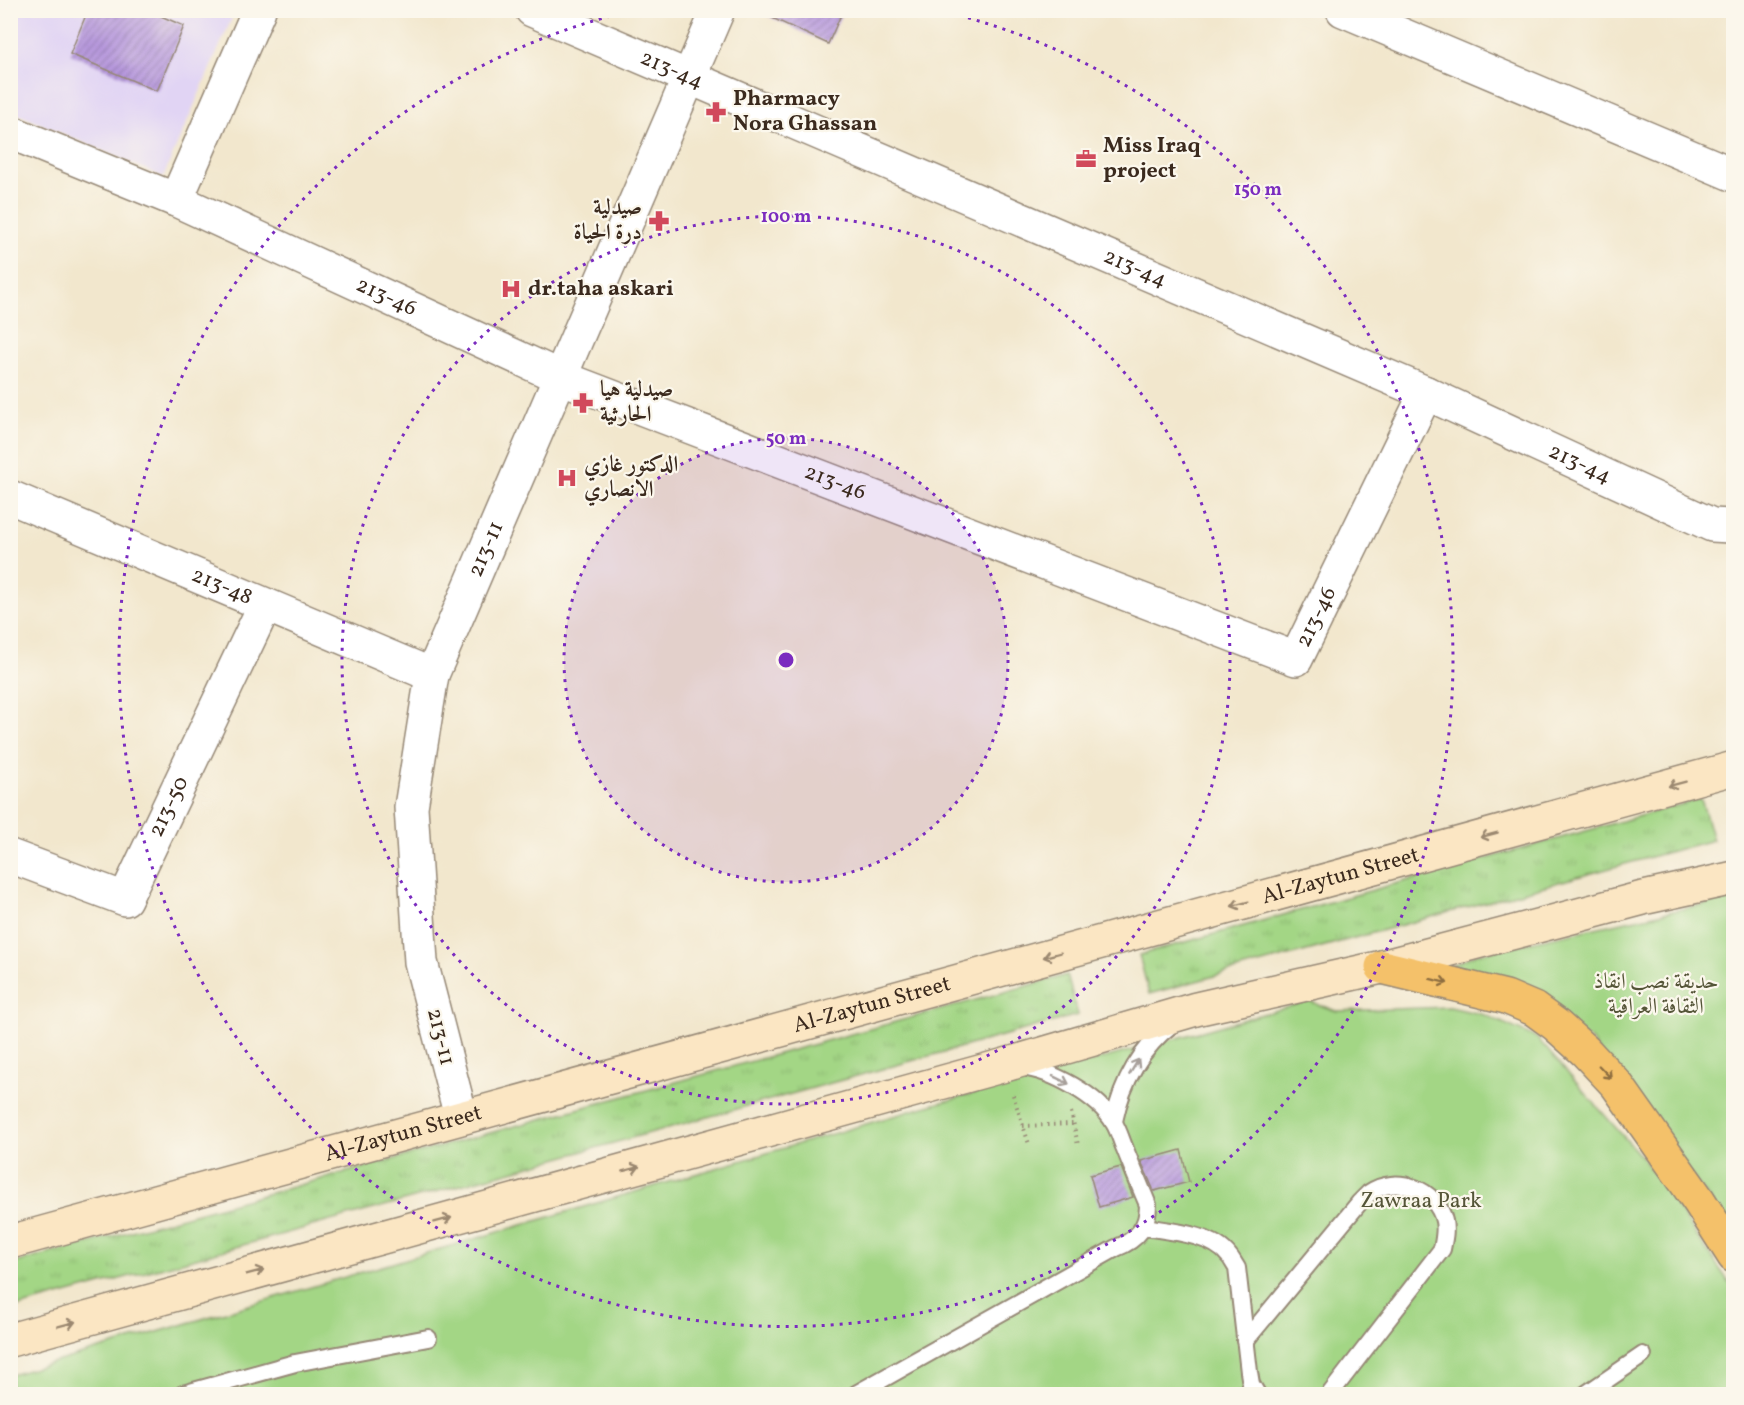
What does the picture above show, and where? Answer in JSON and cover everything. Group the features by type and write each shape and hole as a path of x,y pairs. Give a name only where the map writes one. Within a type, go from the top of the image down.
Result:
{"main road":[{"name":"Al-Zaytun Street","path":"10,1242 1734,768"},
{"path":"10,1340 1005,1065 1196,1009 1382,966 1643,898 1734,878"},
{"path":"1382,966 1506,997 1534,1009 1556,1025 1617,1085 1699,1200 1734,1256"}],"street":[{"path":"176,200 259,10"},
{"name":"213-44","path":"532,10 1426,393 1712,525 1730,526 1734,524"},
{"name":"213-11","path":"461,1117 421,962 411,807 432,675 718,10"},
{"path":"1343,10 1734,175"},
{"name":"213-46","path":"10,132 176,200 560,377 1296,659 1426,393"},
{"name":"213-48","path":"10,497 432,675"},
{"name":"213-50","path":"10,856 125,899 265,605"}],"lane":[{"path":"1114,1121 1124,1086 1142,1055 1166,1029 1196,1009"},
{"path":"856,1395 1116,1248 1128,1244 1144,1227 1148,1215 1148,1204 1114,1121 1084,1092 1066,1082 1047,1073 1005,1065"},
{"path":"1245,1341 1370,1192 1384,1186 1399,1184 1413,1187 1427,1194 1437,1205 1443,1219 1445,1234 1442,1249 1330,1395"},
{"path":"1144,1227 1190,1235 1210,1242 1229,1255 1237,1268 1249,1372 1251,1384 1257,1395"},
{"path":"183,1395 295,1363 428,1338"},
{"path":"1586,1395 1642,1355"}],"path":[{"path":"1005,1065 1029,1143"},
{"path":"1022,1126 1073,1124 1078,1145"}],"shaded area":[{"path":"11,11 235,11 163,177 11,111"}],"green space":[{"path":"1701,799 1713,840 1149,994 1139,955"},
{"name":"حديقة نصب انقاذ الثقافة العراقية","path":"1733,898 1733,1231 1590,1039 1457,974 1452,965 1476,954"},
{"path":"1067,975 1078,1015 11,1309 11,1264"},
{"name":"Zawraa Park","path":"1309,1001 1336,1011 1450,1007 1485,1015 1537,1038 1645,1161 1733,1288 1733,1394 11,1394 11,1375 931,1105"}],"building":[{"path":"88,10 147,10 184,26 157,91 70,54"},
{"path":"755,10 843,10 828,44"},
{"path":"1181,1150 1189,1182 1154,1191 1141,1161"},
{"path":"1121,1167 1133,1197 1099,1207 1090,1175"}],"place":[{"name":"Pharmacy Nora Ghassan","path":"716,112"},
{"name":"Miss Iraq project","path":"1086,159"},
{"name":"صيدلية درة الحياة","path":"659,221"},
{"name":"dr.taha askari","path":"511,289"},
{"name":"صيدلية هيا الحارثية","path":"583,403"},
{"name":"الدكتور غازي الانصاري","path":"567,478"}]}
